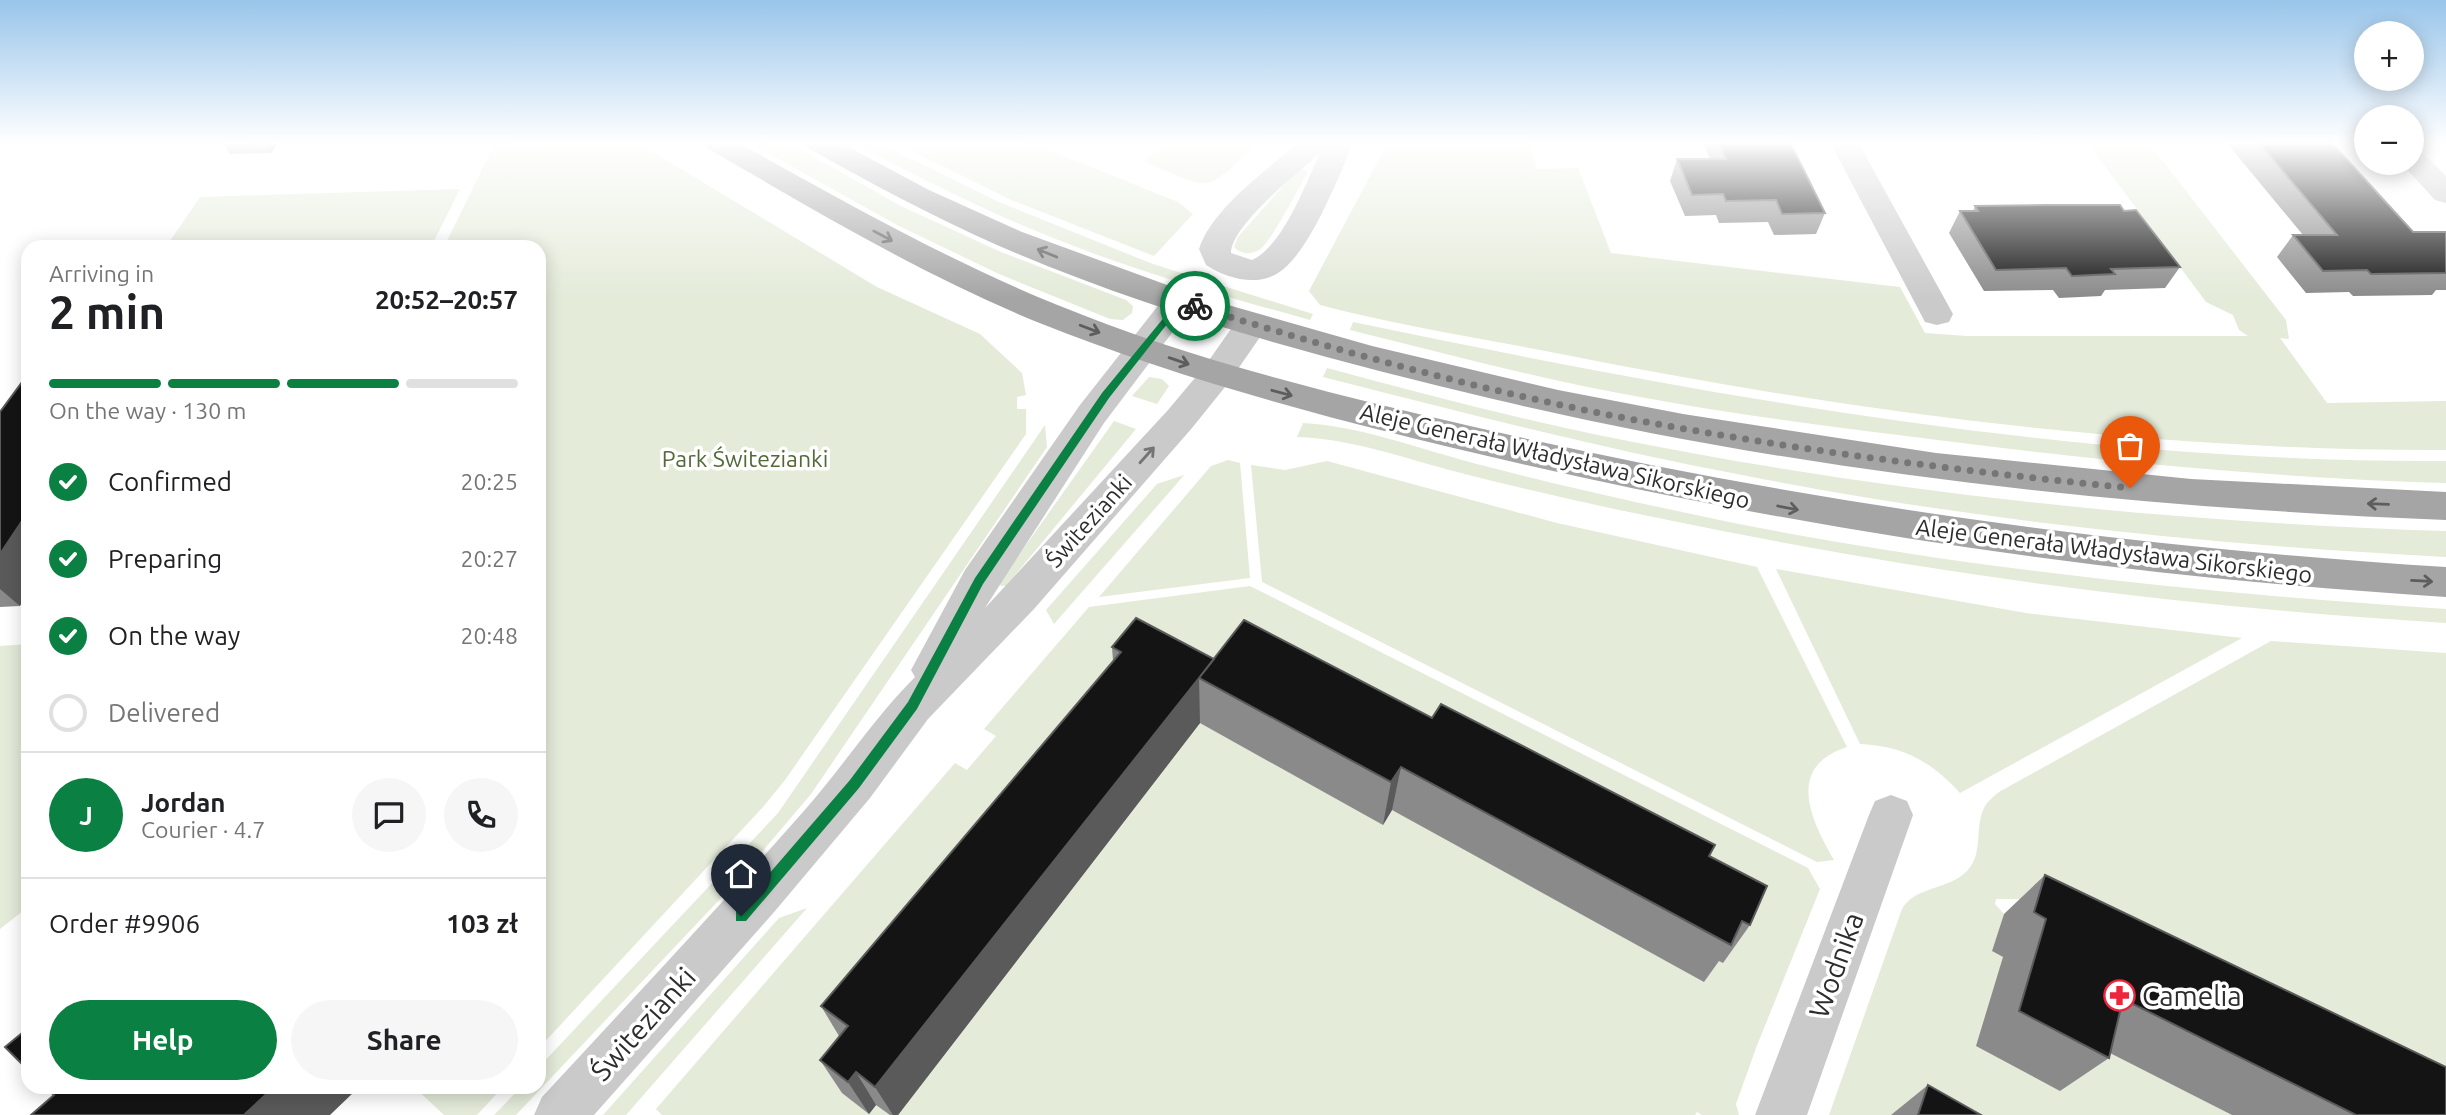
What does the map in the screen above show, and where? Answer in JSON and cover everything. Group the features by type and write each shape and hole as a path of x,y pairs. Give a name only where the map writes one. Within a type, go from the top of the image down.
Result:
{"main road":[{"name":"Aleje Generała Władysława Sikorskiego","path":"809,194 956,272 1046,313 1141,348 1217,374 1312,401 1553,459 1832,516 2000,542 2350,578 2446,582"},
{"path":"914,194 1076,265 1180,301 1346,352 1569,406 1740,438 2008,475 2157,491 2446,506"}],"street":[{"path":"1260,194 1238,215 1216,244 1214,251 1217,258 1237,268 1262,269 1280,256 1313,194"},
{"path":"1872,194 1937,314"},
{"name":"Świtezianki","path":"559,1115 777,876 855,784 913,705 979,581 1092,414 1180,301"},
{"name":"Świtezianki","path":"913,705 1020,598 1217,374 1252,324"},
{"name":"Wodnika","path":"1781,1115 1891,816"}],"green space":[{"path":"457,194 434,240 171,240 200,197"},
{"name":"Park Świtezianki","path":"470,194 722,194 877,287 980,334 1022,373 1026,395 1017,397 1017,409 1026,409 1026,434 785,780 546,1040 546,240 447,240"},
{"path":"841,194 880,194 1001,252 1126,300 1133,306 1132,313 1123,320 1110,319 999,274 897,225"},
{"path":"955,194 983,194 1153,264 1313,314 1310,320 1175,281 1033,230"},
{"path":"999,194 1158,194 1178,202 1193,214 1154,256"},
{"path":"1276,194 1296,194 1259,250 1245,253 1236,249 1234,247 1238,237"},
{"path":"1360,194 1588,194 1611,253 1900,287 1925,333 1967,336 2248,336 2239,330 2233,315 2206,302 2126,194 2188,194 2286,320 2289,339 2280,338 2327,403 2446,401 2446,450 2223,444 2001,424 1890,410 1670,375 1410,326 1320,305 1309,291"},
{"path":"1353,322 1623,376 1896,420 2033,438 2170,451 2308,459 2446,461 2446,483 2252,473 2123,461 1742,414 1601,390 1504,368 1350,330"},
{"path":"1327,368 1564,428 1808,473 2126,512 2339,527 2446,531 2446,557 2270,546 2095,529 1833,492 1640,454 1481,417 1323,377"},
{"path":"1149,377 1162,379 1169,386 1157,404 1132,396"},
{"path":"1114,421 1136,429 1006,586 1001,586 999,583"},
{"path":"1303,423 1344,428 1473,463 1632,501 1818,539 2086,577 2446,609 2446,623 2152,598 1862,557 1562,498 1358,445 1297,437"},
{"path":"1045,425 1047,447 811,794 738,880 546,1083 546,1060 778,813"},
{"path":"1228,460 1240,463 1250,578 1099,597 1211,466"},
{"path":"1327,461 1557,523 1757,567 1847,747 1828,756 1816,767 1810,781 1812,812 1834,860 1817,862 1262,582 1251,465 1285,470"},
{"path":"1184,475 1054,624 1046,610 1157,484"},
{"path":"1776,569 2026,613 2242,638 1960,793 1938,772 1915,757 1890,748 1860,744"},
{"path":"1250,586 1808,868 1820,889 1756,1048 1736,1104 1739,1115 1702,1115 1697,1112 1695,1115 662,1115 656,1109 955,763 967,770 996,736 984,729 1089,607"},
{"path":"2271,641 2446,653 2446,1115 2200,987 2019,899 1996,899 1995,904 2004,914 1992,951 2003,957 2052,1022 2233,1115 1829,1115 1902,909 1915,896 1951,882 1967,871 1975,857 1981,816 1989,801 1999,792"},
{"path":"21,644 21,912 0,929 0,646"},
{"path":"807,908 626,1115 603,1115 779,918"},
{"path":"422,1094 496,1094 477,1115 444,1115"},
{"path":"514,1094 536,1094 516,1115 494,1115"}],"building":[{"path":"1723,194 1816,194 1825,213 1782,214 1776,200 1726,201"},
{"path":"2302,194 2378,194 2413,232 2446,232 2446,273 2371,274 2367,270 2323,271 2293,235 2337,235"},
{"path":"2120,205 2124,211 2136,210 2180,267 2111,269 2115,274 2072,276 2066,268 1996,270 1960,211 1978,211 1975,206"},
{"path":"21,384 21,522 0,554 0,412"},
{"path":"1136,618 1214,659 875,1087 856,1072 848,1082 820,1060 848,1026 821,1006 1121,652 1112,647"},
{"path":"1244,620 1432,718 1441,704 1715,845 1709,856 1767,886 1750,925 1742,921 1731,945 1401,767 1391,782 1199,678"},
{"path":"2045,875 2446,1067 2446,1115 2356,1115 2123,999 2109,1058 2019,1011 2046,919 2034,912"},
{"path":"21,1034 21,1063 5,1047"},
{"path":"1928,1085 1981,1115 1918,1115"},
{"path":"266,1094 244,1115 31,1115 54,1095"}],"way so far":[{"path":"1195,306 1346,352 1651,423 1885,459 2130,488"}],"place":[{"name":"Camelia","path":"2119,996"}],"route":[{"path":"741,916 855,784 913,705 979,581 1106,395 1180,301 1195,306"}]}
